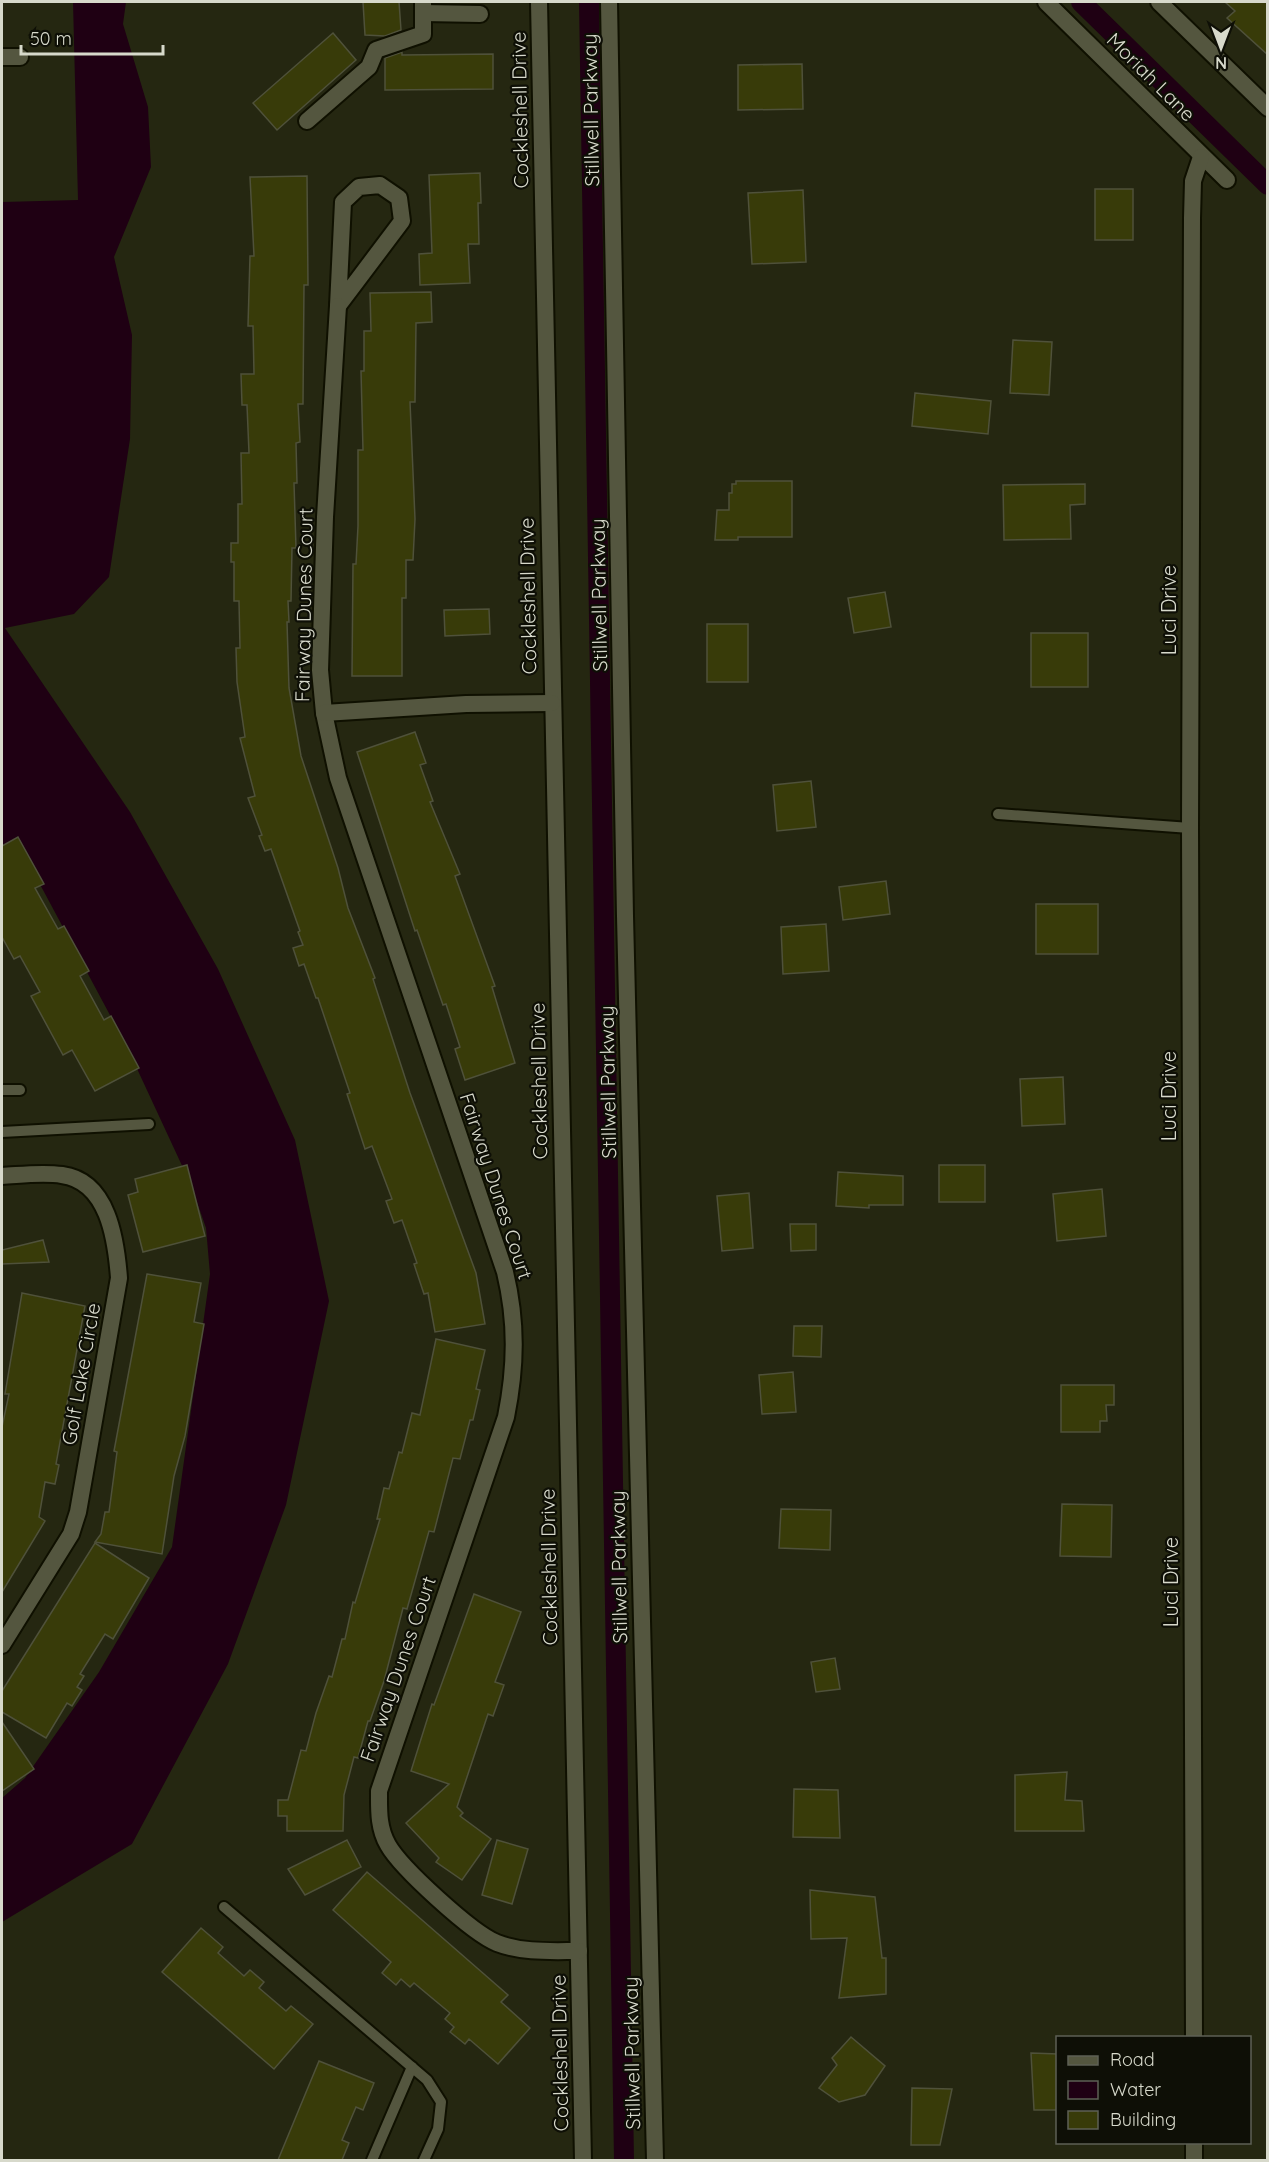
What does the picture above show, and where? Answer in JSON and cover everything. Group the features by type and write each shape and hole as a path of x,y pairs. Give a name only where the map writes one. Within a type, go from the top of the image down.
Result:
{"street":[{"name":"Cockleshell Drive","path":"539,2 583,2160"},
{"name":"Stillwell Parkway","path":"609,2 625,916 655,2160"},
{"name":"Moriah Lane","path":"1046,2 1201,157 1227,180"},
{"path":"1159,2 1268,108"},
{"path":"307,121 369,67 376,50 423,34 423,7 480,14"},
{"path":"2,57 20,57"},
{"name":"Luci Drive","path":"1194,2036 1190,828 1192,218 1193,181 1201,157"},
{"name":"Fairway Dunes Court","path":"338,306 402,221 399,198 380,185 359,187 343,202 325,517 320,670 324,713 338,778 505,1272 515,1332 514,1362 506,1417 379,1791 379,1818 387,1844 403,1866 475,1929 494,1942 536,1951 579,1951"},
{"path":"324,713 455,704 552,703"},
{"name":"Golf Lake Circle","path":"2,1176 62,1175 82,1180 98,1194 106,1213 117,1255 119,1278 78,1512 71,1534 2,1646"},
{"path":"1194,2144 1194,2160"}],"lane":[{"path":"998,814 1190,828"},
{"path":"2,1090 20,1090"},
{"path":"2,1131 148,1124"},
{"path":"224,1907 427,2080 441,2102 438,2129 424,2160"},
{"path":"372,2160 412,2067"}],"water":[{"path":"73,2 126,2 123,24 148,107 151,167 114,257 132,335 130,439 109,577 74,614 5,628 130,812 218,969 295,1140 329,1301 286,1505 228,1664 132,1844 2,1922 2,1798 25,1778 99,1672 172,1547 210,1274 206,1228 191,1185 126,1045 20,847 2,848 2,202 78,200"}],"building":[{"path":"363,2 399,2 401,30 385,36 365,35"},
{"path":"1225,2 1268,2 1268,55 1227,18 1235,11"},
{"path":"333,33 356,60 277,130 253,103"},
{"path":"402,52 402,55 493,54 493,89 385,90 385,58"},
{"path":"802,64 803,109 738,110 738,65"},
{"path":"480,173 479,244 468,244 470,283 420,285 419,254 432,253 429,175"},
{"path":"307,176 308,285 304,285 303,404 298,404 300,442 296,443 297,483 294,483 296,548 292,548 291,601 288,601 289,622 287,622 289,688 301,756 338,868 348,908 375,978 373,979 410,1093 476,1273 485,1324 435,1332 428,1293 424,1294 414,1264 417,1263 402,1220 394,1223 386,1201 392,1199 372,1146 365,1149 347,1094 350,1093 318,998 316,998 304,964 299,966 293,948 303,945 298,932 300,931 271,849 265,851 259,836 262,835 248,798 255,796 240,738 245,737 237,682 236,648 240,648 239,601 234,601 234,562 231,562 231,543 238,543 238,504 242,504 241,453 249,453 247,405 242,405 241,374 254,374 253,326 248,326 250,256 254,256 250,177"},
{"path":"1095,189 1133,189 1133,240 1095,240"},
{"path":"803,190 806,262 752,264 748,193"},
{"path":"431,292 432,322 416,323 415,402 410,402 415,519 413,560 406,560 406,598 402,598 402,676 352,676 353,564 356,564 358,526 358,450 363,450 361,371 364,371 364,331 371,331 370,293"},
{"path":"1013,340 1052,342 1049,395 1010,393"},
{"path":"915,393 991,401 988,434 912,426"},
{"path":"736,481 792,481 792,537 738,537 738,540 715,540 717,510 729,510 729,493 732,493 732,484 736,484"},
{"path":"1085,484 1085,504 1070,505 1071,539 1004,540 1003,485"},
{"path":"885,592 891,627 854,633 848,598"},
{"path":"489,609 490,634 445,636 444,610"},
{"path":"707,624 748,624 748,682 707,682"},
{"path":"1031,633 1088,633 1088,687 1031,687"},
{"path":"415,732 426,763 420,765 433,801 430,802 460,874 455,876 495,986 492,987 515,1063 465,1080 455,1049 460,1047 446,1004 443,1005 417,930 415,931 357,752"},
{"path":"811,781 816,827 777,831 773,785"},
{"path":"18,837 44,884 35,888 58,929 64,926 89,971 80,976 104,1020 111,1016 139,1068 95,1091 72,1050 63,1055 31,996 40,992 20,956 14,959 2,937 2,846"},
{"path":"886,881 890,914 843,920 839,887"},
{"path":"1036,904 1098,904 1098,954 1036,954"},
{"path":"826,924 829,971 783,974 781,927"},
{"path":"1063,1077 1065,1124 1022,1126 1020,1079"},
{"path":"187,1165 205,1236 143,1252 128,1195 138,1192 135,1179"},
{"path":"939,1165 985,1165 985,1202 939,1202"},
{"path":"838,1172 903,1176 903,1205 869,1205 869,1208 836,1206"},
{"path":"1102,1189 1106,1236 1057,1241 1053,1194"},
{"path":"749,1193 753,1248 722,1251 717,1196"},
{"path":"790,1224 816,1224 816,1250 791,1251"},
{"path":"43,1240 49,1262 2,1264 2,1250"},
{"path":"147,1274 201,1283 194,1322 204,1324 185,1436 174,1476 162,1554 95,1542 101,1534 105,1512 109,1512 117,1452 114,1451"},
{"path":"22,1293 85,1306 56,1464 59,1465 55,1484 45,1482 39,1517 45,1521 2,1592 2,1427 9,1394 5,1394"},
{"path":"794,1326 822,1326 821,1357 793,1356"},
{"path":"436,1339 485,1350 476,1389 480,1390 473,1420 470,1420 460,1459 453,1458 434,1532 429,1531 407,1609 403,1608 384,1681 370,1721 368,1721 358,1758 354,1757 344,1795 343,1831 287,1831 287,1816 278,1816 278,1800 288,1800 301,1750 306,1751 329,1676 332,1677 380,1519 377,1519 384,1488 389,1489 399,1452 402,1453 412,1413 420,1415"},
{"path":"793,1372 796,1412 762,1414 759,1375"},
{"path":"1061,1385 1114,1385 1114,1405 1106,1405 1107,1421 1100,1421 1100,1432 1061,1432"},
{"path":"1062,1504 1112,1505 1111,1557 1060,1556"},
{"path":"781,1509 831,1510 830,1550 779,1548"},
{"path":"95,1543 149,1578 113,1639 105,1634 80,1674 84,1676 77,1687 82,1690 72,1706 67,1703 46,1738 2,1712 2,1691"},
{"path":"474,1594 521,1612 495,1682 504,1685 493,1716 488,1714 457,1807 463,1813 460,1816 491,1839 462,1880 436,1862 439,1858 406,1823 449,1784 411,1771 432,1704 434,1705"},
{"path":"835,1658 840,1689 816,1692 811,1662"},
{"path":"2,1722 34,1769 2,1791"},
{"path":"1067,1772 1065,1800 1082,1801 1084,1831 1015,1831 1015,1775"},
{"path":"794,1789 838,1790 840,1838 793,1837"},
{"path":"347,1840 361,1867 305,1895 288,1869"},
{"path":"497,1840 528,1849 512,1904 482,1895"},
{"path":"367,1872 508,1995 501,2002 530,2028 498,2064 469,2039 465,2044 450,2032 454,2027 445,2019 450,2013 414,1983 410,1987 401,1979 396,1985 382,1973 391,1962 333,1910"},
{"path":"810,1890 875,1897 882,1958 886,1958 886,1994 839,1998 847,1938 811,1939"},
{"path":"201,1928 223,1947 218,1953 244,1976 250,1970 264,1982 259,1988 286,2011 291,2006 313,2024 274,2069 162,1972"},
{"path":"851,2037 885,2066 865,2095 839,2102 819,2088 837,2065 832,2058"},
{"path":"1031,2053 1056,2054 1056,2110 1034,2110"},
{"path":"319,2061 374,2083 363,2110 356,2107 342,2140 349,2143 342,2160 278,2160"},
{"path":"912,2088 952,2089 940,2145 911,2145"}],"waterway":[{"path":"589,2 624,2160"},
{"path":"1081,2 1268,185"}]}
